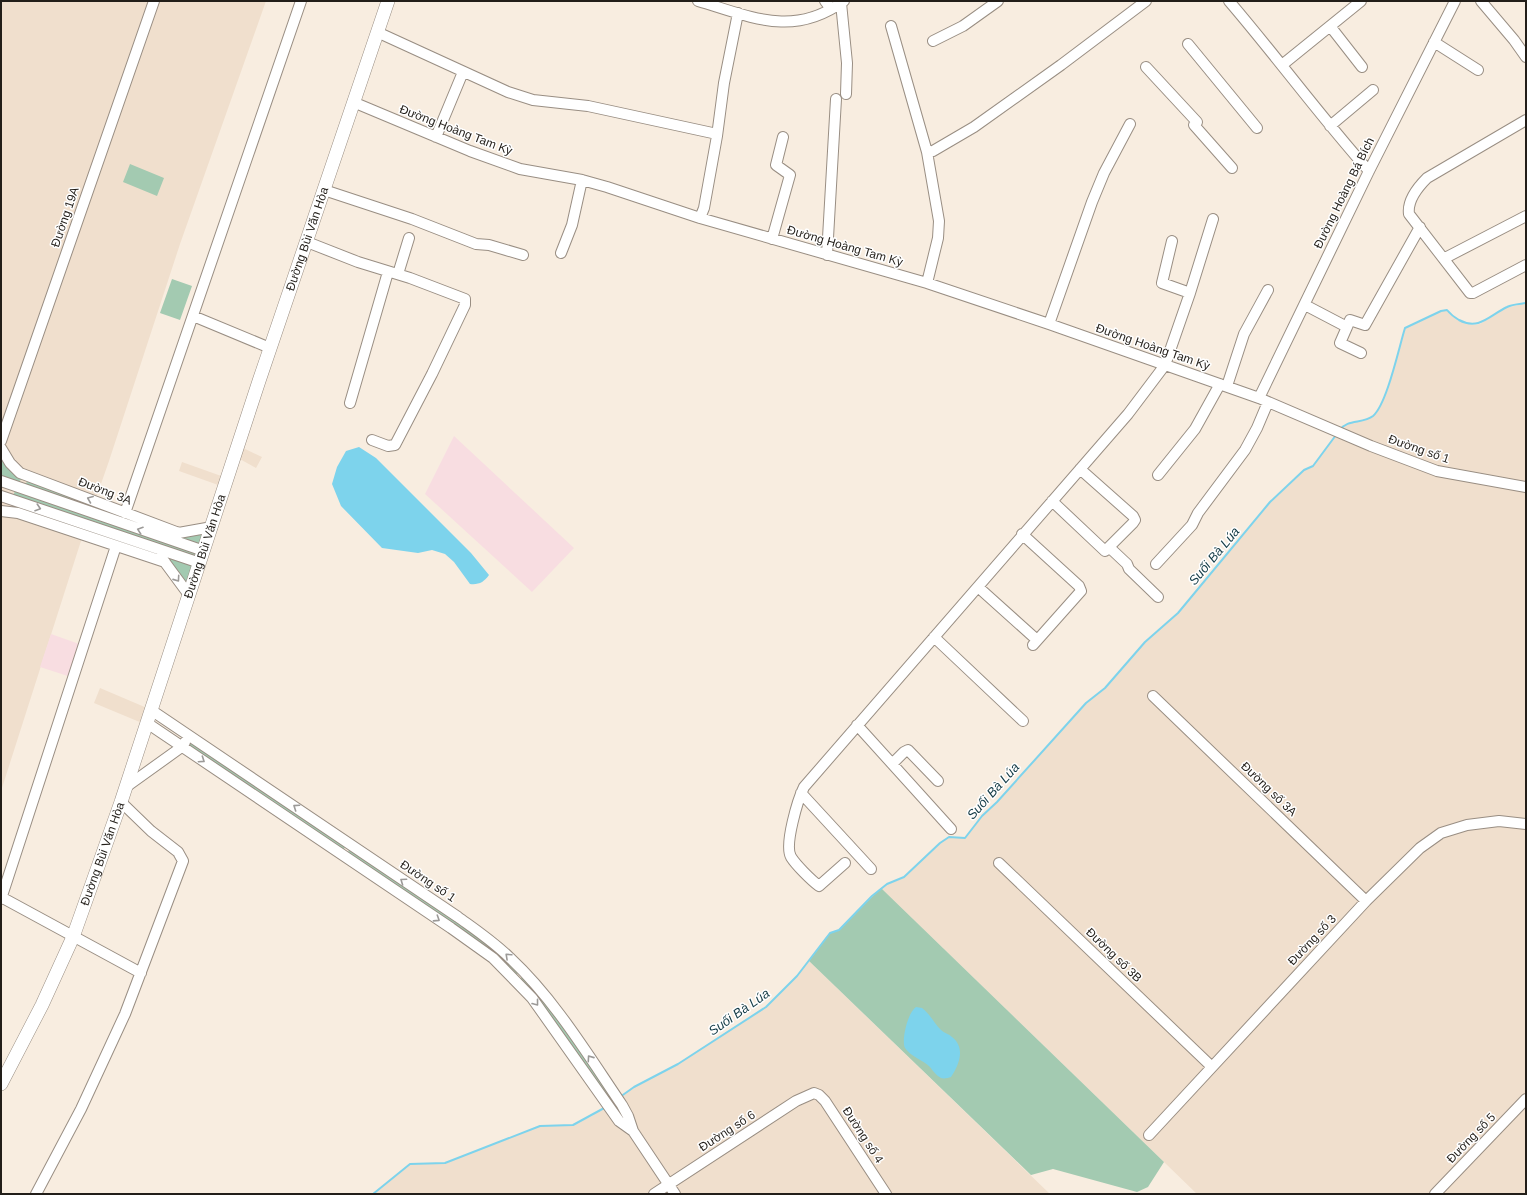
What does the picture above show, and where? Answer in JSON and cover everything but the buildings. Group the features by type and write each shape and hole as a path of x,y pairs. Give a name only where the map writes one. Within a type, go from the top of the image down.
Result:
{"main road":[{"name":"Đường Bùi Văn Hòa","path":"1,1084 42,1005 72,937 121,802 270,348 388,1"}],"street":[{"name":"Đường 19A","path":"1,441 154,1"},
{"path":"125,513 301,1"},
{"path":"698,1 771,21 793,22 803,21 828,5 843,2 847,63 846,94"},
{"path":"933,41 963,26 998,1"},
{"path":"927,152 939,148 970,130 1067,61 1146,1"},
{"path":"1229,1 1330,126 1369,171"},
{"path":"1282,66 1361,1"},
{"name":"Đường Hoàng Bá Bích","path":"1156,564 1192,525 1198,513 1245,450 1257,428 1263,400 1305,305 1369,171 1455,1"},
{"path":"1481,1 1514,40 1526,57"},
{"path":"700,218 704,208 724,83 738,13"},
{"path":"891,26 927,152 939,221 938,238 927,283"},
{"path":"1330,26 1362,66"},
{"path":"377,32 508,92 533,100 588,106 717,134"},
{"path":"1434,42 1478,70"},
{"path":"1188,44 1258,128"},
{"path":"1146,67 1232,168"},
{"path":"436,137 463,72"},
{"path":"1330,126 1373,90"},
{"path":"827,255 836,99"},
{"name":"Đường Hoàng Tam Kỳ","path":"353,102 470,152 520,168 582,180 700,218 927,283 1224,385 1326,427"},
{"path":"1526,120 1439,171 1420,185 1413,197 1409,209 1409,214 1445,258 1464,288 1473,293 1526,265"},
{"path":"1049,324 1092,202 1112,157 1130,124"},
{"path":"772,239 790,174 776,166 783,138"},
{"path":"561,253 572,225 582,180"},
{"path":"324,190 412,219 476,244 489,245 523,255"},
{"path":"1445,258 1526,216"},
{"path":"845,863 819,886 791,856 790,849 793,819 801,793 811,778 1128,414 1165,365 1190,293 1213,219"},
{"path":"1361,353 1340,343 1350,320 1361,325 1365,325 1368,322 1420,227"},
{"path":"350,403 393,273 409,238"},
{"path":"1172,241 1162,283 1190,293"},
{"path":"307,242 463,297 466,301 432,374 395,445 388,446 372,440"},
{"path":"1158,475 1195,429 1224,385 1244,334 1268,290"},
{"path":"1305,305 1347,327"},
{"path":"193,316 270,348"},
{"name":"Đường số 1","path":"1326,427 1436,471 1526,488"},
{"name":"Đường 3A","path":"1,448 10,463 20,473 179,533"},
{"path":"1052,500 1105,550 1110,548 1135,519 1080,469"},
{"path":"5,498 14,486 32,478"},
{"name":"Đường 3A","path":"1,482 159,536 202,557"},
{"path":"5,498 18,513"},
{"path":"5,498 156,548 202,557"},
{"path":"1,511 18,513 165,562"},
{"path":"159,536 212,527"},
{"path":"978,587 1035,643 1081,591 1079,586 1022,534"},
{"path":"116,546 1,897 72,937 141,973"},
{"path":"156,548 189,596"},
{"path":"1110,548 1127,564 1129,570 1158,597"},
{"path":"934,637 1023,721"},
{"name":"Đường số 3A","path":"1153,696 1366,901"},
{"name":"Đường số 1","path":"149,716 189,735 484,935 524,972 550,1003 622,1105 628,1116 633,1131 675,1194"},
{"name":"Đường số 1","path":"149,716 183,746 476,946 516,980 545,1015 619,1121 633,1131"},
{"path":"857,725 893,763 951,829"},
{"path":"126,787 183,746 189,735"},
{"path":"893,763 908,750 938,781"},
{"path":"801,793 871,869"},
{"path":"36,1194 82,1109 125,1014 183,861 178,852 151,831 121,802"},
{"name":"Đường số 3","path":"1149,1135 1211,1066 1366,901 1420,848 1441,833 1467,825 1499,821 1526,824"},
{"path":"344,856 349,843"},
{"name":"Đường số 3B","path":"999,863 1211,1066"},
{"path":"516,980 524,972"},
{"name":"Đường số 6","path":"654,1194 804,1096 811,1093 816,1093"},
{"name":"Đường số 4","path":"816,1093 825,1101 886,1194"},
{"name":"Đường số 5","path":"1435,1194 1526,1099"}],"shaded area":[{"path":"1,1 266,1 180,244 109,461 80,544 1,791"},
{"path":"1526,303 1526,1194 1197,1194 881,888 904,877 940,843 949,837 965,838 982,816 997,802 1086,703 1105,688 1145,642 1178,613 1270,502 1304,470 1313,466 1342,426 1372,417 1378,410 1387,391 1405,328 1441,311 1447,310 1452,316 1464,323 1473,325 1480,324 1506,308"},
{"path":"454,436 574,548 532,592 425,494"},
{"path":"241,447 262,457 256,468 238,458"},
{"path":"182,462 224,477 221,486 179,471"},
{"path":"51,634 82,645 71,677 40,667"},
{"path":"100,688 147,708 142,723 94,703"},
{"path":"809,961 1050,1194 373,1194 410,1164 445,1163 540,1126 573,1125 592,1116 634,1087 678,1064 766,1007 797,976"}],"green space":[{"path":"130,164 164,178 157,196 123,182"},
{"path":"172,279 192,286 180,320 160,313"},
{"path":"1,457 24,478 16,483 1,477"},
{"path":"30,481 167,533 21,485"},
{"path":"15,491 199,553 197,558 13,496"},
{"path":"206,532 201,546 175,536"},
{"path":"163,555 195,565 187,587"},
{"path":"190,739 346,844 343,852 186,746"},
{"path":"350,847 456,919 520,971 515,976 347,855"},
{"path":"881,888 1164,1162 1148,1187 1137,1192 1053,1169 1031,1175 809,961 830,933 839,930"},
{"path":"524,975 538,991 610,1091 628,1125 621,1119 519,980"}],"water":[{"path":"359,447 376,458 471,553 489,575 485,580 479,583 470,584 454,562 445,554 432,550 418,553 382,548 341,506 332,484 337,467 346,451"},
{"path":"916,1007 925,1010 941,1030 952,1037 959,1046 959,1062 951,1077 941,1078 930,1067 910,1054 905,1048 904,1039 906,1026 910,1014"}],"waterway":[{"name":"Suối Bà Lúa","path":"1340,430 1347,424 1365,420 1373,416 1378,410 1388,388 1405,328 1441,311 1447,310 1451,315 1466,323 1478,323 1509,306 1526,303"},
{"name":"Suối Bà Lúa","path":"620,1097 634,1087 678,1064 766,1007 797,976 830,933 839,930 872,896 887,884 904,877 940,843 949,837 965,838 982,816 997,802 1086,703 1105,688 1145,642 1178,613 1270,502 1304,470 1313,466 1336,435"},
{"name":"Suối Bà Lúa","path":"373,1194 410,1164 445,1163 540,1126 573,1125 606,1107"}]}
